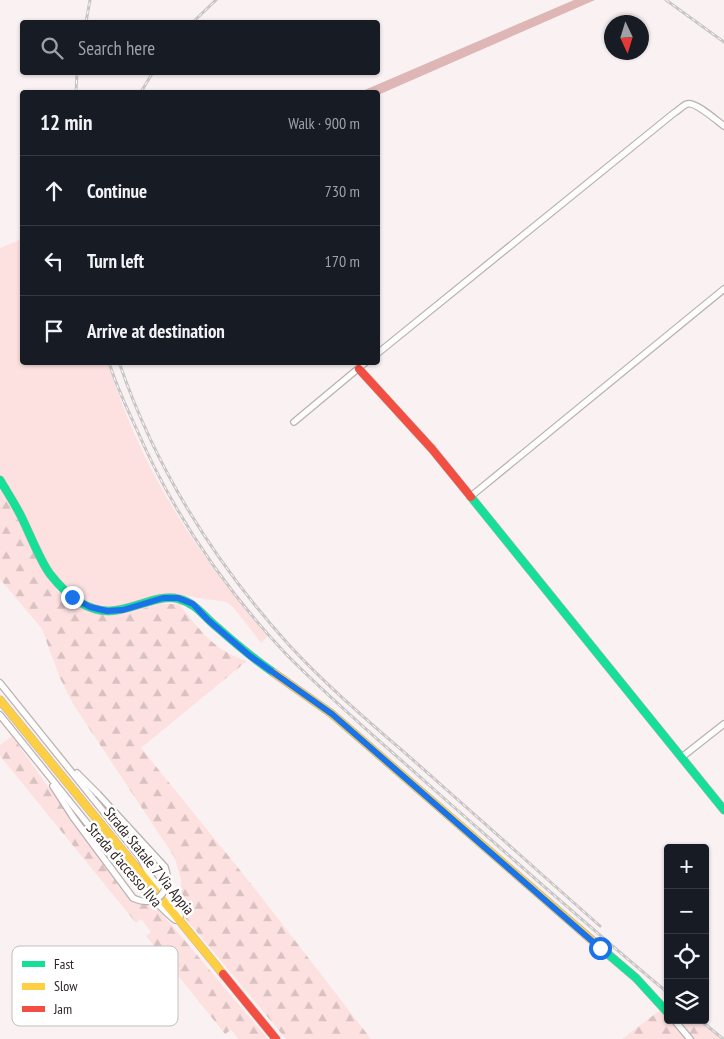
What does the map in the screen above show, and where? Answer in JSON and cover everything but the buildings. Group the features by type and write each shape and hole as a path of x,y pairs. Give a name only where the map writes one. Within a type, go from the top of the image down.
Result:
{"street":[{"path":"380,351 687,104 697,106 724,126"},
{"path":"470,497 724,289"},
{"path":"294,422 363,365"},
{"path":"359,369 432,449 724,810"},
{"path":"0,480 20,514 49,573 72,597 90,607 107,611 123,610 163,598 178,598 193,604 208,620 250,656 332,714 636,978 664,1009"},
{"name":"Strada d'accesso Ilva","path":"0,683 140,856 150,876 171,900 188,931"},
{"name":"Strada Statale 7 Via Appia","path":"0,700 276,1039"},
{"name":"Strada d'accesso Ilva","path":"0,715 124,869 139,882 160,908 188,931"},
{"path":"682,757 724,724"},
{"path":"37,761 73,817 132,898 142,903 152,902 164,893 167,884 165,867 98,794 52,748"},
{"path":"677,1024 690,1039"}],"green space":[{"path":"20,240 20,365 109,365 126,414 161,487 174,510 219,576 268,636 261,643 233,607 226,602 180,595 110,608 87,602 67,589 51,571 8,486 0,475 0,248"},
{"path":"0,489 16,516 43,571 59,593 81,608 106,615 124,614 159,604 179,604 201,631 216,645 247,661 141,748 252,885 371,1039 286,1039 181,913 181,880 175,858 73,704 59,676 42,629 0,579"},
{"path":"12,736 126,896 141,905 153,903 268,1039 238,1039 231,1030 225,1034 178,976 178,946 154,946 146,936 151,932 141,919 136,923 0,756 0,745"},
{"path":"664,1007 664,1024 708,1024 724,1039 622,1039"}],"shaded area":[{"path":"574,0 595,0 380,94 380,90 365,90"}],"railway":[{"path":"86,20 90,0"},
{"path":"195,20 216,0"},
{"path":"666,0 724,42"},
{"path":"76,90 77,75"},
{"path":"142,90 151,75"},
{"path":"110,365 122,397 167,491 221,576 263,629 304,672 361,725 552,894 664,990"},
{"path":"120,365 150,439 169,476 212,547 262,614 289,645 343,699 600,926"},
{"path":"705,1024 723,1039"}],"traffic: fast":[{"path":"0,480 19,512 46,568 68,594 92,608 109,611 162,598 185,601 195,607 238,646 274,673"},
{"path":"471,497 724,810"},
{"path":"602,949 636,978 664,1009"}],"traffic: slow":[{"path":"274,673 332,714 602,949"},
{"path":"0,700 223,974"}],"traffic: jam":[{"path":"359,369 432,449 471,497"},
{"path":"223,974 276,1039"}],"route":[{"path":"72,597 90,607 107,611 132,608 163,598 178,598 193,604 208,620 250,656 332,714 600,948"}]}
